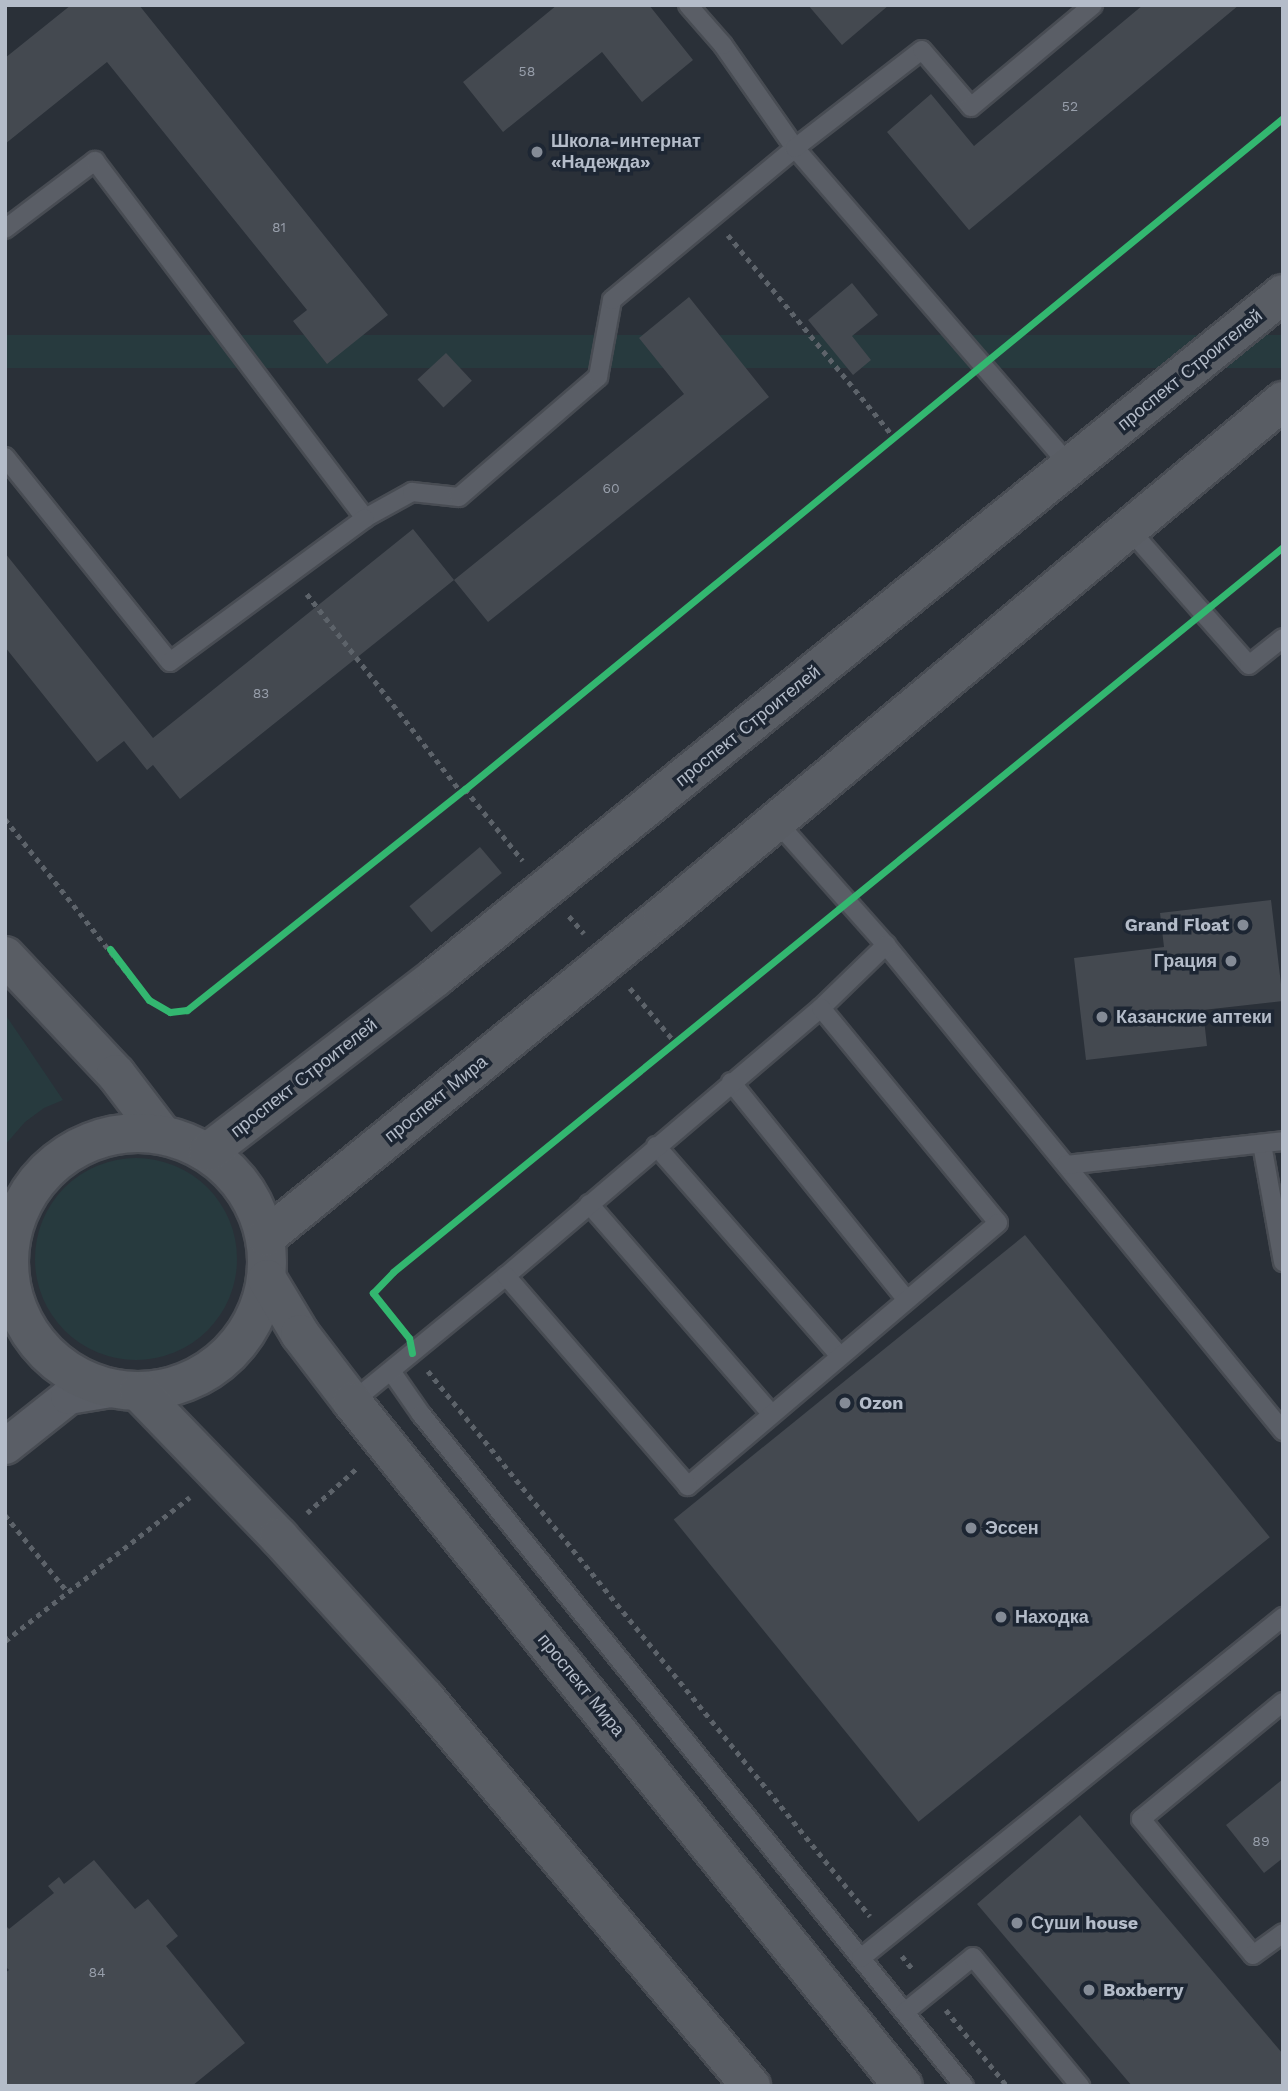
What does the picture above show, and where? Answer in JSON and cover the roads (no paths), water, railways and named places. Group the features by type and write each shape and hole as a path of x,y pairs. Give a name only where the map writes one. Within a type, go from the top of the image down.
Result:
{"main road":[{"name":"проспект Строителей","path":"208,1152 436,977 1283,294"},
{"path":"776,821 1283,401"},
{"name":"проспект Мира","path":"266,1237 776,821"},
{"path":"5,956 116,1074 161,1133"},
{"path":"131,1132 161,1133 208,1152 246,1189 266,1237 267,1279 257,1314 237,1346 209,1371 175,1387 124,1390 78,1377 51,1358 30,1333 9,1291 10,1245 17,1216 30,1189 50,1167 75,1149 102,1137 131,1132"},
{"name":"проспект Мира","path":"267,1279 300,1334 352,1402 903,2086"},
{"path":"124,1390 279,1537 425,1698 751,2086"}],"street":[{"path":"5,1446 68,1396 124,1390"}],"lane":[{"path":"688,5 723,45 796,148 1071,467"},
{"path":"5,457 170,662 365,518 412,492 459,498 598,377 612,299 796,148 922,50 971,107 1093,5"},
{"path":"5,229 95,161 365,518"},
{"path":"1129,529 1249,665 1283,638"},
{"path":"776,821 886,945 1283,1431"},
{"path":"352,1402 506,1276 821,1008 886,945"},
{"path":"506,1276 688,1486 839,1355 998,1223 821,1008"},
{"path":"731,1082 906,1299"},
{"path":"1066,1165 1283,1141"},
{"path":"1262,1143 1283,1262"},
{"path":"656,1146 839,1355"},
{"path":"589,1204 771,1413"},
{"path":"391,1371 421,1414 964,2086"},
{"path":"861,1958 1283,1617"},
{"path":"1283,1702 1141,1819 1254,1955 1283,1933"},
{"path":"905,2012 973,1957 1080,2086"}],"place":[{"name":"Школа-интернат «Надежда»","path":"537,152"},
{"name":"Grand Float","path":"1243,925"},
{"name":"Грация","path":"1231,961"},
{"name":"Казанские аптеки","path":"1102,1017"},
{"name":"Ozon","path":"845,1403"},
{"name":"Эссен","path":"971,1528"},
{"name":"Находка","path":"1001,1617"},
{"name":"Суши house","path":"1017,1923"},
{"name":"Boxberry","path":"1089,1990"}]}
